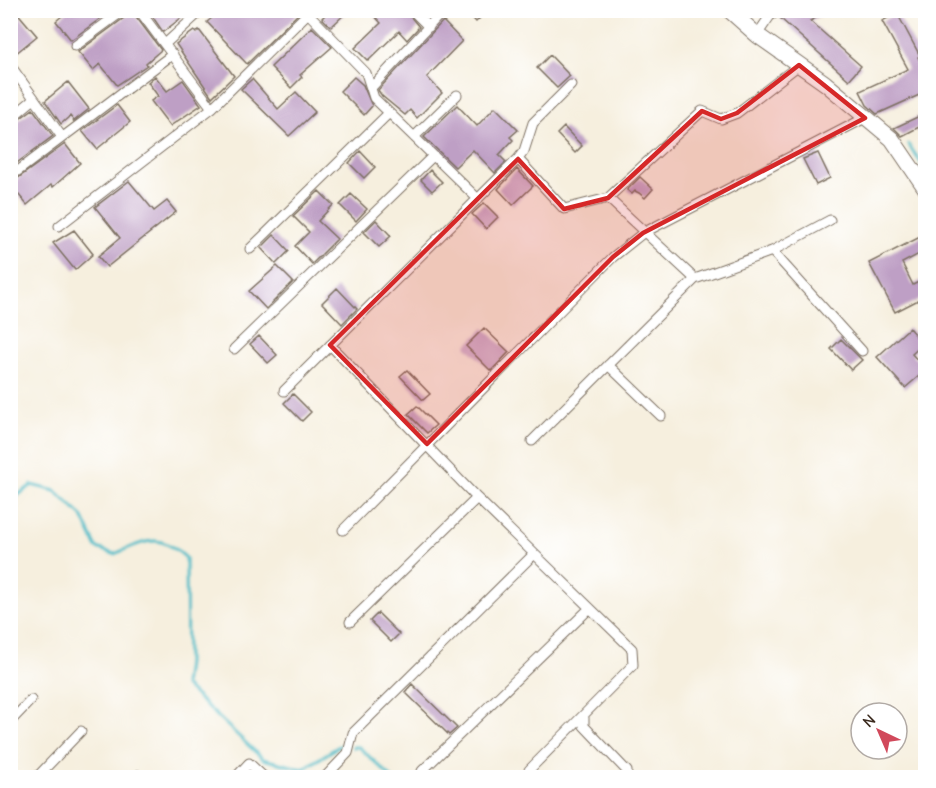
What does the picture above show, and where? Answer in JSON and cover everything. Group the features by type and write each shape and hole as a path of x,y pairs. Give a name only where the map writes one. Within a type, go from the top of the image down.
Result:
{"main road":[{"path":"729,10 757,35 799,65 892,140 926,189"}],"street":[{"path":"75,46 124,10"},
{"path":"139,10 212,108"},
{"path":"165,44 202,10"},
{"path":"412,10 429,27"},
{"path":"371,88 444,10"},
{"path":"757,35 770,16 780,10"},
{"path":"59,226 212,108 307,12 366,73 374,98 478,199"},
{"path":"10,177 173,54"},
{"path":"10,65 62,137"},
{"path":"518,159 564,209 608,198 702,111 721,119 737,113 799,65"},
{"path":"284,391 518,159 524,151 533,123 571,85"},
{"path":"414,137 457,95"},
{"path":"10,119 34,99"},
{"path":"250,249 390,113"},
{"path":"343,530 613,257 643,233 866,118"},
{"path":"234,348 433,156"},
{"path":"608,198 695,279"},
{"path":"532,441 695,279 772,251 830,220"},
{"path":"772,251 862,351"},
{"path":"330,345 477,498 632,649 633,665 530,770"},
{"path":"608,365 661,416"},
{"path":"350,622 477,498"},
{"path":"324,777 348,753 353,733 534,554"},
{"path":"422,771 590,608"},
{"path":"10,722 31,700"},
{"path":"584,717 584,726 627,774"},
{"path":"36,777 81,731"},
{"path":"235,777 249,763 265,777"}],"highlighted area":[{"path":"799,65 865,118 643,233 613,257 427,444 330,345 518,159 564,209 608,198 702,111 721,119 737,113"}],"building":[{"path":"15,10 37,36 15,54 10,49 10,14"},
{"path":"69,10 112,10 71,40 56,21"},
{"path":"131,10 161,50 146,63 147,65 117,85 100,64 93,70 78,52 128,15"},
{"path":"148,10 176,10 181,18 163,32"},
{"path":"222,10 298,10 299,13 247,64 207,22"},
{"path":"330,10 349,10 331,27 322,18"},
{"path":"369,10 405,10 419,27 407,40 399,31 368,61 355,48 381,23"},
{"path":"465,10 488,10 476,22"},
{"path":"787,10 830,10 810,21 861,66 849,80 780,18"},
{"path":"897,13 920,56 918,57 926,73 926,92 877,114 867,105 860,91 908,69 882,21"},
{"path":"443,21 462,41 427,77 442,93 417,118 410,110 405,115 378,90"},
{"path":"312,27 332,47 300,75 302,77 291,88 271,67"},
{"path":"199,30 234,76 212,97 176,44"},
{"path":"550,55 570,76 557,88 537,68"},
{"path":"155,76 167,91 183,80 201,105 170,126 151,101 158,96 148,82"},
{"path":"354,77 363,85 372,106 364,115 340,91"},
{"path":"252,79 278,109 296,92 315,112 289,136 241,89"},
{"path":"68,82 89,109 74,121 70,116 61,124 45,101"},
{"path":"117,105 130,122 97,149 82,131"},
{"path":"457,105 477,126 495,107 518,130 510,137 513,140 499,155 506,162 495,173 473,150 455,167 424,137"},
{"path":"33,109 53,136 10,168 10,126"},
{"path":"926,113 926,142 919,127 902,136 894,128"},
{"path":"564,127 582,146 575,153 557,134"},
{"path":"65,144 80,163 53,187 51,185 27,205 10,184"},
{"path":"360,151 375,167 364,178 349,163"},
{"path":"818,153 830,178 816,185 803,159"},
{"path":"517,169 533,186 513,205 498,189"},
{"path":"430,170 442,182 432,191 421,180"},
{"path":"640,177 653,189 645,198 635,191 632,194 627,190"},
{"path":"129,181 154,211 167,201 176,212 107,267 98,256 120,238 95,207"},
{"path":"319,191 333,205 318,221 337,239 312,264 295,246 309,232 293,216"},
{"path":"351,194 367,209 356,221 340,205"},
{"path":"484,203 498,217 486,229 472,214"},
{"path":"376,220 391,236 379,247 364,232"},
{"path":"74,230 93,254 75,270 53,243"},
{"path":"926,234 926,245 921,248 923,252 902,263 913,285 926,278 926,296 895,312 869,263"},
{"path":"274,235 289,251 276,264 261,248"},
{"path":"277,266 293,282 266,309 249,291"},
{"path":"337,288 357,309 342,324 322,303"},
{"path":"484,328 509,352 491,371 466,346"},
{"path":"909,328 923,344 912,354 926,370 905,388 877,357"},
{"path":"259,336 277,355 268,363 250,344"},
{"path":"841,339 862,360 851,370 831,349"},
{"path":"407,370 430,394 423,400 400,376"},
{"path":"293,394 311,412 302,421 284,403"},
{"path":"417,406 436,425 427,433 408,414"},
{"path":"378,613 399,634 391,642 370,621"},
{"path":"412,684 457,728 449,735 405,692"}],"waterway":[{"path":"908,144 926,170"},
{"path":"10,501 32,485 55,491 82,516 97,548 114,554 144,542 160,541 168,544 186,558 187,663 184,685 263,759 303,769 339,746 346,746"},
{"path":"353,747 359,747 392,778"}]}
